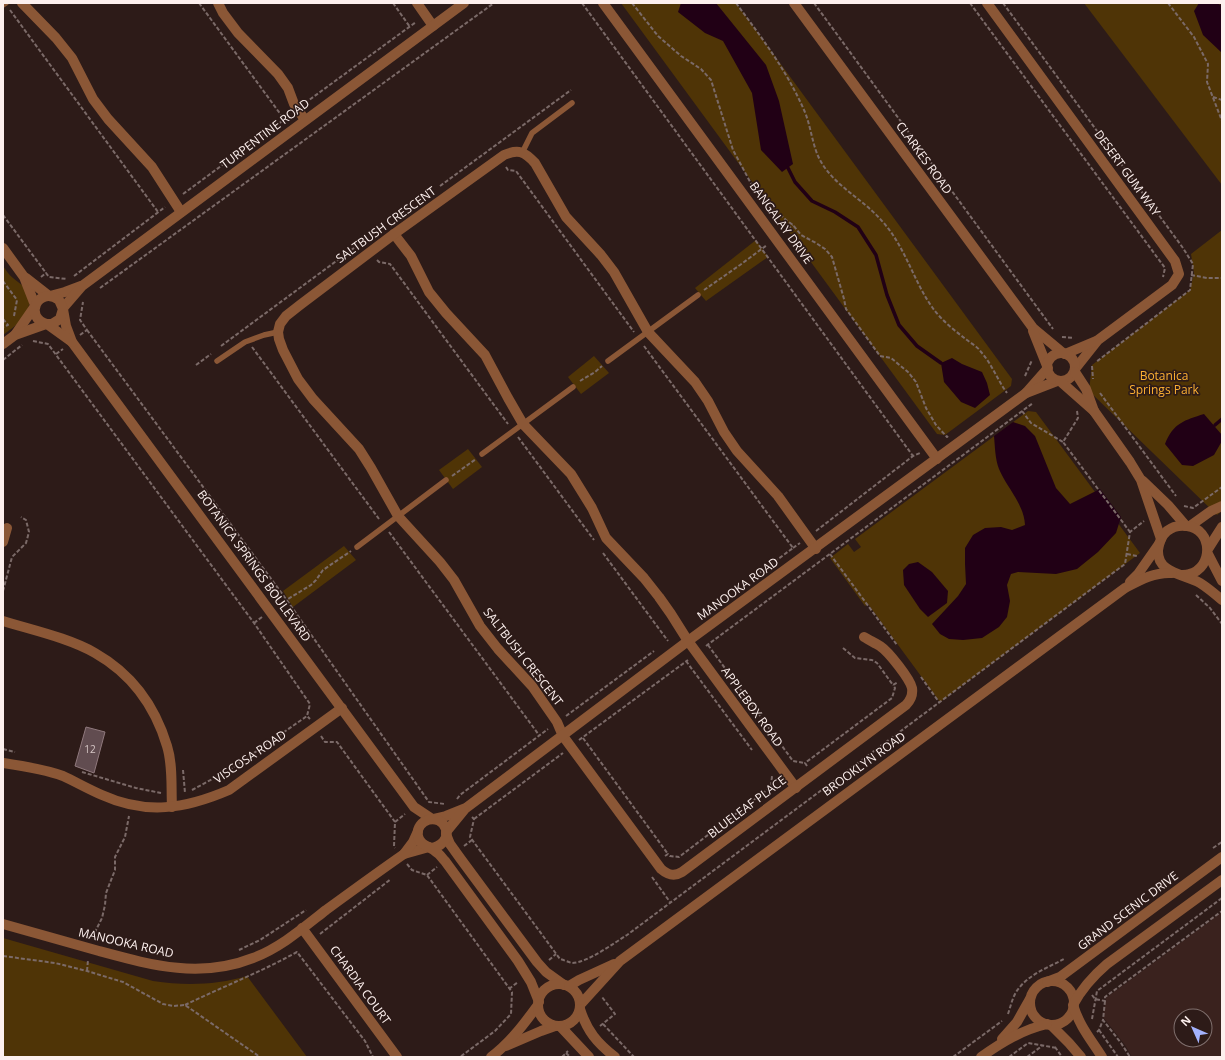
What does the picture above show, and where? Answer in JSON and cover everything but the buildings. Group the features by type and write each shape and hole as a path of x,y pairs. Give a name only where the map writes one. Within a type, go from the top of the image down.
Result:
{"street":[{"path":"22,3 56,38 72,58 93,99 108,119 152,167 181,212"},
{"path":"218,3 223,13 238,33 278,74 288,88 294,104 305,120"},
{"path":"418,3 432,26"},
{"name":"TURPENTINE ROAD","path":"63,309 82,286 464,3"},
{"name":"BANGALAY DRIVE","path":"603,3 937,459"},
{"name":"CLARKES ROAD","path":"794,3 1032,328 1047,367"},
{"name":"DESERT GUM WAY","path":"987,3 1175,261 1179,274 1172,285 1081,352 1064,354"},
{"name":"SALTBUSH CRESCENT","path":"522,152 514,151 500,158 394,234 286,316 280,324 278,332 283,350 298,379 312,399 359,449 398,516 440,562 454,580 480,626 498,649 532,686 557,722 564,736"},
{"path":"522,152 535,163 566,217 601,255 614,272 648,332 695,382 708,401 724,432 737,451 778,496 816,549"},
{"name":"APPLEBOX ROAD","path":"394,234 411,256 430,292 446,313 485,355 523,424 571,474 592,508 606,538 644,578 671,614 696,653 796,788"},
{"path":"3,248 24,277 35,306 35,316 42,323 46,324"},
{"path":"3,344 15,335 46,324 52,324 60,319 63,309 59,300 49,296 24,277"},
{"name":"TURPENTINE ROAD","path":"49,296 82,286"},
{"path":"15,335 41,298 49,296"},
{"name":"BOTANICA SPRINGS BOULEVARD","path":"63,309 66,326 72,342 414,807 433,819"},
{"name":"BOTANICA SPRINGS BOULEVARD","path":"46,324 72,342"},
{"name":"CLARKES ROAD","path":"1032,328 1064,354"},
{"path":"1059,381 1069,379 1075,370 1081,352"},
{"path":"1094,411 1090,386 1075,370 1074,361 1072,358 1064,354 1054,355 1047,367 1051,376 1094,411 1111,433 1141,480 1188,526 1197,530 1202,535 1206,541 1208,551 1222,581"},
{"name":"MANOOKA ROAD","path":"433,819 446,816 466,808 564,736 688,641 816,549 1026,393 1047,367"},
{"name":"MANOOKA ROAD","path":"1026,393 1059,381"},
{"path":"1141,480 1160,541"},
{"path":"1222,506 1211,511 1188,526 1176,526 1167,531 1160,541 1158,552 1160,561 1165,568 1200,583 1222,600"},
{"path":"1176,574 1190,574 1198,570 1204,563 1208,551 1222,527"},
{"path":"3,542 7,528"},
{"name":"BROOKLYN ROAD","path":"1125,588 1138,574 1160,541"},
{"name":"BROOKLYN ROAD","path":"567,986 620,961 1125,588 1144,578 1162,572 1176,574"},
{"path":"3,621 70,642 94,652 115,666 130,679 147,700 168,747 172,807"},
{"name":"BLUELEAF PLACE","path":"564,736 656,862 667,874 677,875 906,706 910,701 912,690 906,677 881,646 864,637"},
{"name":"VISCOSA ROAD","path":"3,763 38,769 62,776 102,795 121,802 162,808 185,806 209,799 229,790 342,708"},
{"name":"BOTANICA SPRINGS BOULEVARD","path":"414,807 418,829"},
{"name":"MANOOKA ROAD","path":"446,833 466,808"},
{"path":"589,1057 558,1026 550,1024 541,1016 531,982 518,961 445,861 419,839 418,829 425,821 433,819 442,823 450,844 537,962 546,972 577,994 584,1021 591,1034 615,1057"},
{"name":"MANOOKA ROAD","path":"403,855 412,842 418,829"},
{"path":"430,847 440,845 444,842 446,833"},
{"name":"MANOOKA ROAD","path":"3,924 90,944 162,967 195,970 226,967 254,958 280,944 403,855 430,847"},
{"name":"GRAND SCENIC DRIVE","path":"993,1048 1017,1022 1033,992 1038,987 1060,977 1072,969 1222,857"},
{"name":"GRAND SCENIC DRIVE","path":"981,1057 993,1048 1030,1028 1058,1024 1065,1021 1070,1016 1073,1005 1093,976 1222,880"},
{"name":"CHARDIA COURT","path":"302,928 397,1057"},
{"name":"BROOKLYN ROAD","path":"580,1007 620,961"},
{"path":"1047,982 1057,982 1064,985 1069,990 1072,996 1073,1005 1084,1031 1102,1057"},
{"path":"503,1048 538,1004 541,995 545,990 558,984 567,986"},
{"path":"1030,999 1032,1014 1037,1020 1049,1025 1069,1042 1081,1057"},
{"path":"491,1057 503,1048 541,1031 567,1025 578,1016 580,1007"}],"lane":[{"path":"522,152 532,133 572,103"},
{"path":"608,361 698,295"},
{"path":"217,361 244,342 278,332"},
{"path":"482,454 573,387"},
{"path":"357,547 446,480"}],"path":[{"path":"199,3 284,119"},
{"path":"393,3 410,27"},
{"path":"96,291 494,3"},
{"path":"582,3 913,456"},
{"path":"632,3 658,36 681,56 701,69 711,80 733,150 756,192 793,225 801,235 825,249 832,257 846,309 880,356 891,358 908,372 916,382 926,408 936,425 946,437 952,433"},
{"path":"736,3 770,49 793,85 806,113 816,152 822,164 831,176 868,206 883,221 894,236 922,292 934,310 949,325 981,351 1007,393 1012,388"},
{"path":"814,3 1054,330"},
{"path":"970,3 1165,268 1163,278"},
{"path":"1003,3 1183,248 1193,264 1190,290 1092,365"},
{"path":"1168,3 1194,37 1208,64 1207,82 1222,121"},
{"path":"5,4 158,212"},
{"path":"304,104 426,16"},
{"path":"1213,97 1222,100"},
{"path":"179,196 294,112"},
{"path":"492,148 508,170 516,171 793,548"},
{"path":"74,276 168,204"},
{"path":"3,215 46,273"},
{"path":"780,235 793,225"},
{"path":"698,295 770,243"},
{"path":"1192,276 1222,278"},
{"path":"3,282 15,297"},
{"path":"83,301 80,320 286,599 429,802 451,805"},
{"path":"3,319 8,325 3,327"},
{"path":"56,354 88,330"},
{"path":"1058,336 1074,338 1076,345 1081,352 1092,363 1090,386 1180,501"},
{"path":"29,340 48,344 56,354 254,623 310,704 307,716 325,742 337,742 396,822 394,846 403,855 412,870 427,875 512,992 511,1014 495,1032 460,1057"},
{"path":"3,360 26,342"},
{"path":"1023,378 1035,354 1040,348"},
{"path":"573,387 582,379 596,372 608,361"},
{"path":"1063,442 1078,418 1077,411 1069,401 1076,396"},
{"path":"1035,401 474,819 470,837 560,959 574,963 586,959 627,935 1126,564 1130,532 1152,514"},
{"path":"1022,411 1031,423 1063,442 1130,532"},
{"path":"757,575 913,456 929,448"},
{"path":"446,480 482,454"},
{"path":"1183,505 1193,508 1222,487"},
{"path":"1166,504 1176,496"},
{"path":"3,591 12,557 26,543 29,532 26,520 21,517"},
{"path":"275,607 311,585 323,570 357,547"},
{"path":"830,554 901,650"},
{"path":"1192,592 1210,608 1222,624"},
{"path":"254,623 266,614"},
{"path":"665,643 682,631"},
{"path":"708,645 793,761 805,763"},
{"path":"455,802 460,795 658,648"},
{"path":"843,648 855,658 872,660 877,663 893,685 906,677"},
{"path":"920,676 939,702"},
{"path":"583,738 670,856 679,857 771,787 772,776"},
{"path":"87,970 90,944 102,918 106,893 115,870 115,857 125,838 136,788"},
{"path":"458,798 474,819"},
{"path":"656,862 668,854"},
{"path":"402,869 408,865"},
{"path":"3,956 55,963 87,970 123,982 163,1004 173,1006 186,1005 271,966 297,952 396,874"},
{"path":"650,875 670,902"},
{"path":"1084,1031 1090,1027 1097,991 1222,898"},
{"path":"235,952 260,940 308,909"},
{"path":"1130,1057 1103,1020 1105,998 1222,910"},
{"path":"90,944 97,940"},
{"path":"297,952 365,1041 373,1057"},
{"path":"1064,959 1072,969"},
{"path":"1085,986 1096,999 1105,1001"},
{"path":"186,1005 260,1057"},
{"path":"953,1057 1007,1016"},
{"path":"603,1024 634,1057"},
{"path":"1009,1057 1028,1043 1061,1048 1069,1042"},
{"path":"1027,1057 1043,1046"},
{"path":"1055,1047 1062,1057"},
{"path":"566,1053 570,1057"}],"shaded area":[{"path":"681,3 716,3 766,65 779,101 793,164 782,172 761,150 752,93 723,41 705,33 678,12"},
{"path":"1199,3 1217,3 1222,6 1222,53 1203,35 1194,11"},
{"path":"952,358 962,364 982,372 990,395 975,408 961,402 944,382 941,363"},
{"path":"1204,414 1222,435 1222,441 1214,455 1193,466 1182,465 1165,444 1168,437 1180,423"},
{"path":"1013,422 1025,426 1035,436 1056,488 1070,504 1100,489 1121,517 1116,533 1098,552 1077,569 1056,574 1018,572 1011,574 1007,585 1010,601 1007,617 999,627 982,638 963,640 949,639 940,634 932,624 958,596 966,584 965,548 973,535 985,528 1001,527 1012,530 1025,525 1022,510 1002,476 995,452 994,436"},
{"path":"918,562 932,572 948,591 947,603 928,617 920,609 904,585 903,570 909,564"},
{"path":"1222,912 1222,1057 1132,1057 1125,1045 1103,1017 1106,998"}],"green space":[{"path":"621,3 736,3 1012,379 1011,386 945,435 937,434"},
{"path":"1084,3 1222,3 1222,185"},
{"name":"Botanica Springs Park","path":"1222,230 1222,511 1217,515 1089,391 1092,365 1190,290 1194,273 1191,254"},
{"path":"756,240 768,257 706,301 695,288"},
{"path":"3,266 10,275 23,286 28,294 29,301 28,308 21,320 3,335"},
{"path":"594,356 609,373 581,394 568,377"},
{"path":"1028,411 1036,412 1140,553 940,702 868,604 865,606 830,558 848,544 854,552 861,547 855,539"},
{"path":"468,449 482,467 453,489 439,470"},
{"path":"344,546 356,560 293,607 283,591"},
{"path":"3,938 153,981 177,984 201,984 247,976 307,1057 3,1057"}],"waterway":[{"path":"788,168 795,182 812,201 835,212 858,227 876,255 887,295 899,325 917,346 941,363"},
{"path":"1215,425 1222,419"}]}
